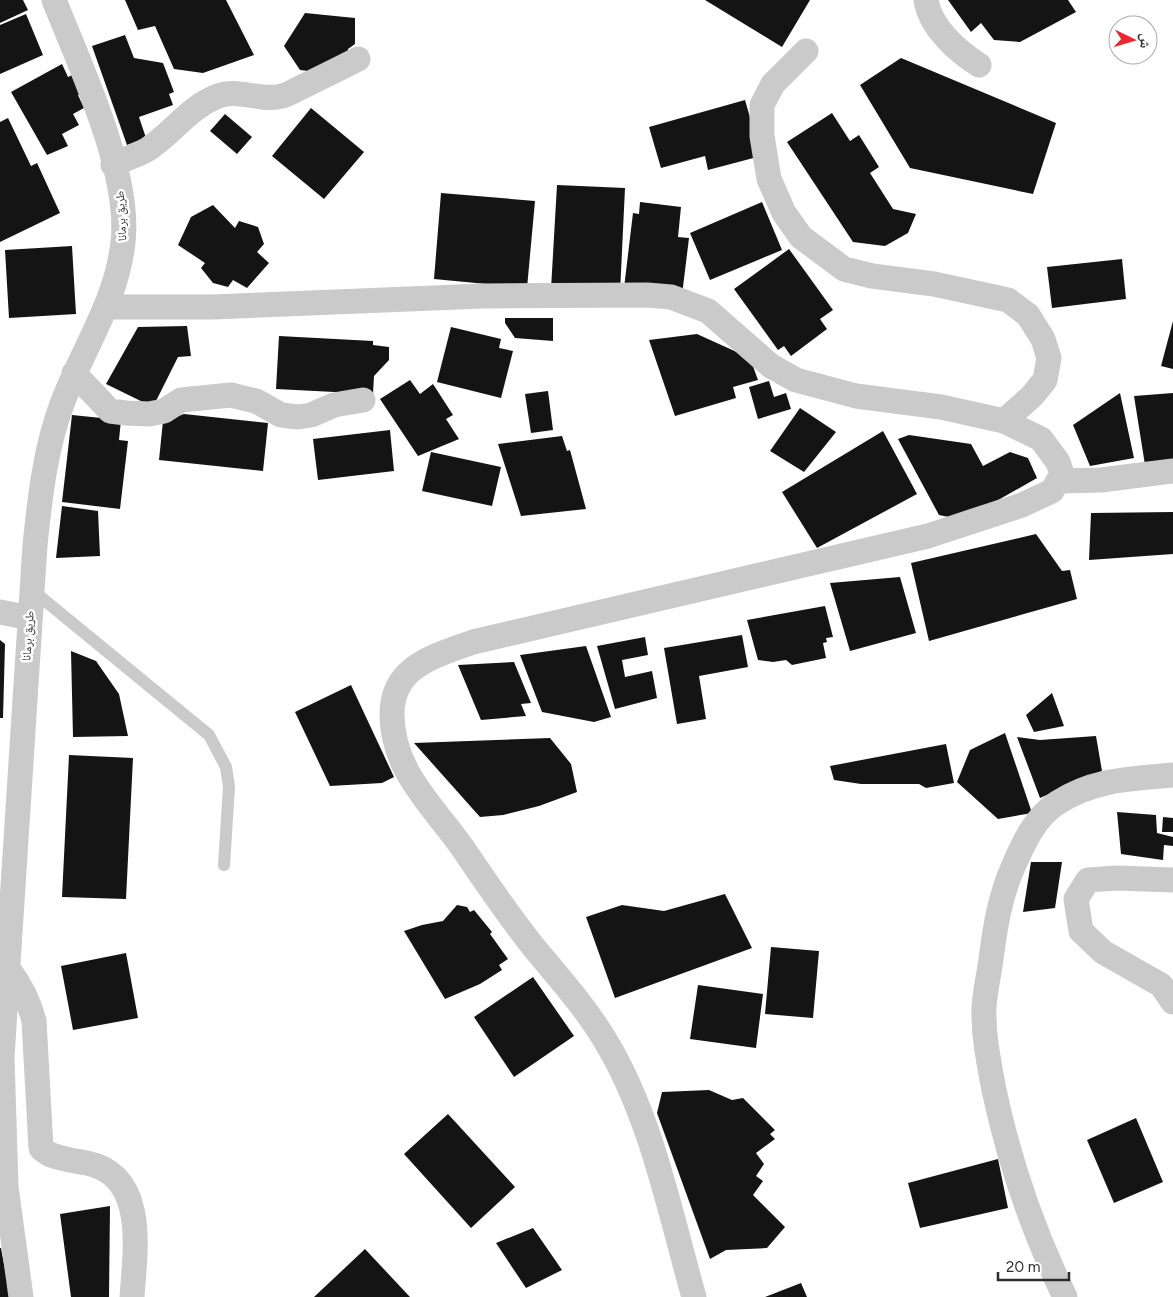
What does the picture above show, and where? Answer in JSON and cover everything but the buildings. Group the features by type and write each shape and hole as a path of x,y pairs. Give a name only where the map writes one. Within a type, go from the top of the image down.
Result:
{"street":[{"name":"طريق برمانا","path":"20,1297 3,1189 2,1057 6,967 32,590 45,466 61,407 74,373 106,307 123,242 121,193 98,110 54,0"},
{"path":"926,0 928,12 936,24 966,57 979,65"},
{"path":"806,51 773,84 762,105 762,136 768,179 784,213 801,237 844,269 872,276 934,284 1008,300 1028,314 1043,339 1048,358 1045,380 1032,396 1004,421"},
{"path":"113,165 129,156 148,150 192,110 220,95 234,94 258,98 283,96 358,59"},
{"path":"106,307 213,307 483,296 647,295 671,297 708,311 771,366 796,380 856,396 941,407 1004,421 1041,439 1058,462 1062,474 1060,481 1052,491 1022,505 928,536 473,642 420,664 410,670 400,681 392,713 394,739 402,767 418,792 462,848 479,875 568,989 610,1048 627,1081 654,1153 694,1297"},
{"path":"74,373 110,410 126,413 149,414 164,411 180,400 231,395 256,400 281,415 298,417 311,415 334,405 363,400"},
{"path":"1060,481 1101,480 1173,470"},
{"path":"0,612 30,618"},
{"path":"1065,1297 1019,1185 1004,1139 987,1057 984,1008 995,926 1007,880 1017,858 1032,828 1055,804 1086,787 1102,782 1173,775"},
{"path":"1173,880 1117,878 1088,880 1076,899 1081,931 1103,952 1161,985 1173,1002"},
{"path":"6,967 20,983 29,1001 34,1021 41,1148 47,1154 92,1164 110,1174 125,1190 133,1209 136,1230 132,1297"}],"lane":[{"path":"32,590 209,735 226,767 229,787 224,865"}]}
